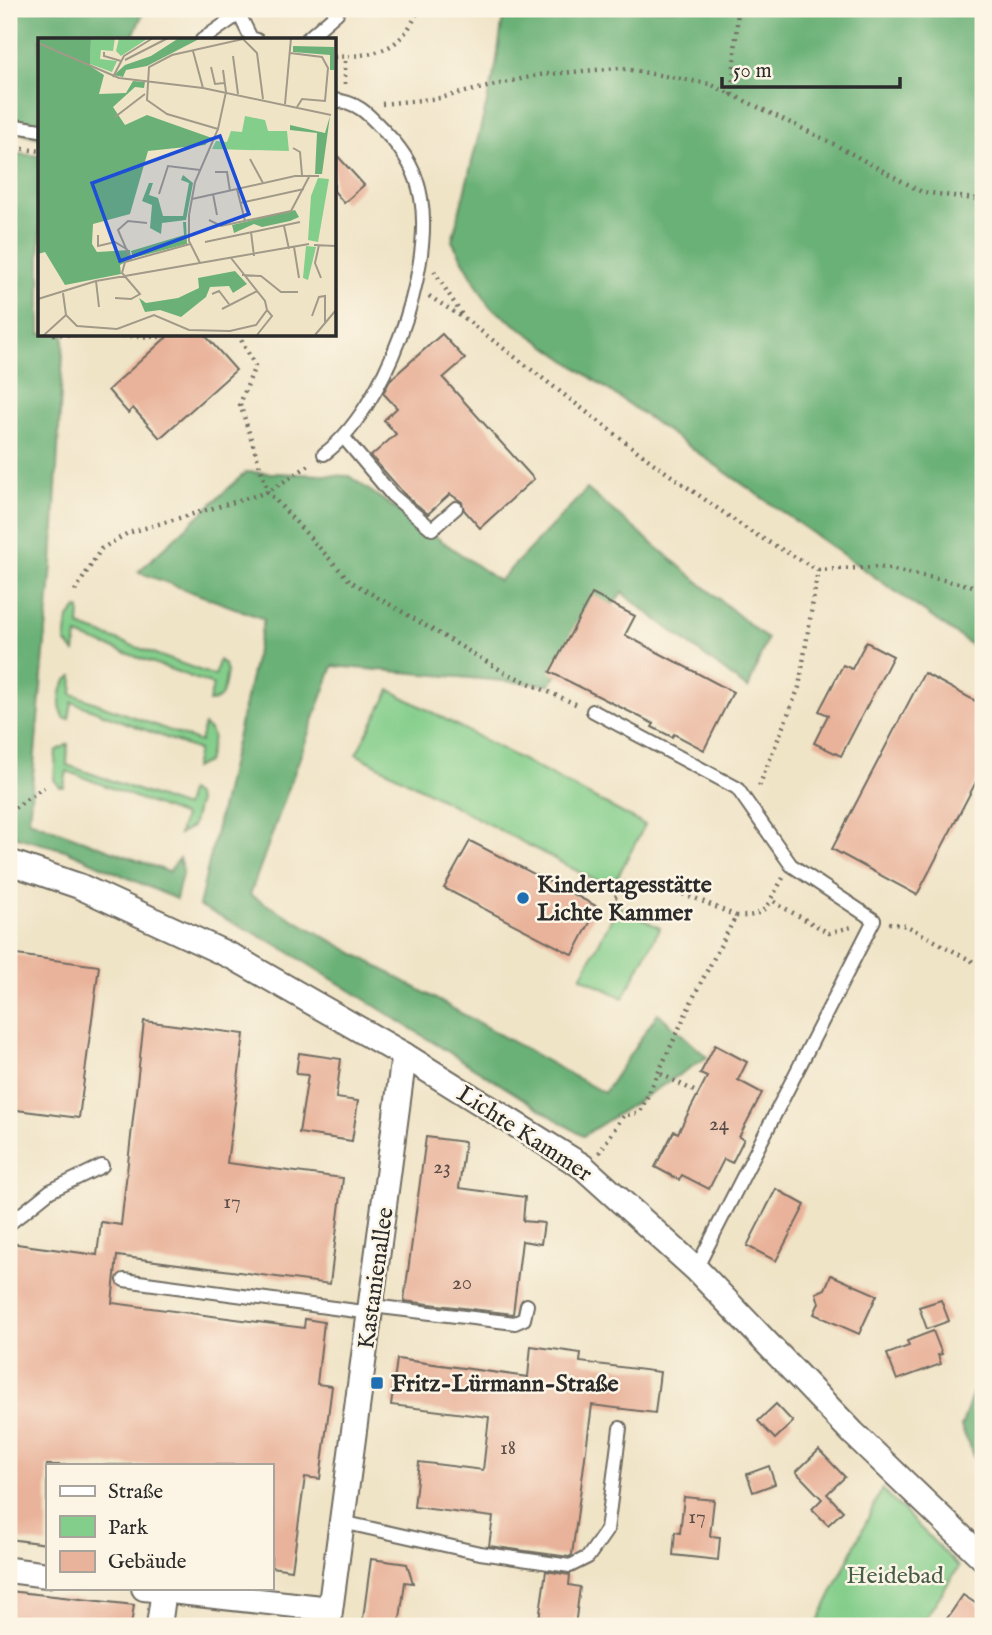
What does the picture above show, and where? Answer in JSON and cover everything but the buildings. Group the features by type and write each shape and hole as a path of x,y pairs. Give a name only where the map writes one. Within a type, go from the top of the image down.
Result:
{"street":[{"name":"Lichte Kammer","path":"9,862 79,886 235,958 404,1055 587,1171 696,1269 853,1433 983,1558"},
{"name":"Kastanienallee","path":"329,1618 404,1055"},
{"path":"9,1570 46,1575"},
{"path":"154,1590 159,1626"},
{"path":"160,1590 329,1618"}],"lane":[{"path":"205,38 239,12 251,38"},
{"path":"308,38 337,13"},
{"path":"324,454 345,439 382,378 408,318 422,252 421,197 403,151 359,105 339,100"},
{"path":"9,125 38,130"},
{"path":"345,439 392,495 432,529 456,508"},
{"path":"593,711 737,788 791,865 874,920 696,1269"},
{"path":"9,1224 50,1191 103,1166"},
{"path":"124,1280 371,1310 515,1323 524,1319 527,1305"},
{"path":"342,1522 480,1553 570,1566 588,1558 607,1530 620,1428"}],"path":[{"path":"336,57 370,55 395,45 410,29 419,9"},
{"path":"732,95 738,9"},
{"path":"339,100 345,57"},
{"path":"359,105 440,98 538,75 619,68 710,84 828,141 922,192 983,200"},
{"path":"9,147 38,151"},
{"path":"422,252 464,318"},
{"path":"415,286 464,318 653,463 751,532 818,570 879,568 983,588"},
{"path":"129,336 168,337"},
{"path":"239,336 255,366 240,404 268,492 350,581 503,672 593,711"},
{"path":"75,591 101,549 128,533 268,492 324,454"},
{"path":"750,809 799,687 818,570"},
{"path":"9,812 44,787"},
{"path":"615,897 624,891 638,889 679,892 736,916 750,917 760,913 771,899"},
{"path":"587,1171 623,1116 640,1112 661,1074 696,992 736,916"},
{"path":"661,1074 698,1093"}],"green space":[{"path":"9,9 145,9 132,38 38,38 38,137 9,130"},
{"path":"504,9 983,9 983,653 489,306 452,241 496,66"},
{"path":"9,153 38,156 38,336 64,336 52,565 29,820 169,872 179,858 183,870 176,899 65,850 9,835"},
{"path":"246,472 349,476 499,581 587,489 767,639 748,689 622,593 549,685 333,666 250,895 604,1093 658,1013 707,1057 583,1136 276,944 199,906 264,619 138,572"},
{"path":"77,608 80,609 79,626 215,676 219,660 225,665 227,672 221,696 209,702 213,685 77,635 75,652 65,642 68,619"},
{"path":"73,676 72,694 200,742 204,725 213,737 207,762 194,768 198,750 72,702 69,719 64,718 60,707 62,688"},
{"path":"390,690 645,825 611,889 356,754"},
{"path":"68,744 67,765 185,807 189,791 196,796 198,803 192,827 179,834 184,816 67,771 64,787 60,787 54,780 56,751"},
{"path":"618,906 660,928 623,998 581,977"},
{"path":"983,1364 983,1475 961,1427"},
{"name":"Heidebad","path":"882,1489 959,1567 920,1626 816,1626"}],"place":[{"name":"Kindertagesstätte Lichte Kammer","path":"523,898"},
{"name":"Fritz-Lürmann-Straße","path":"377,1383"}]}
